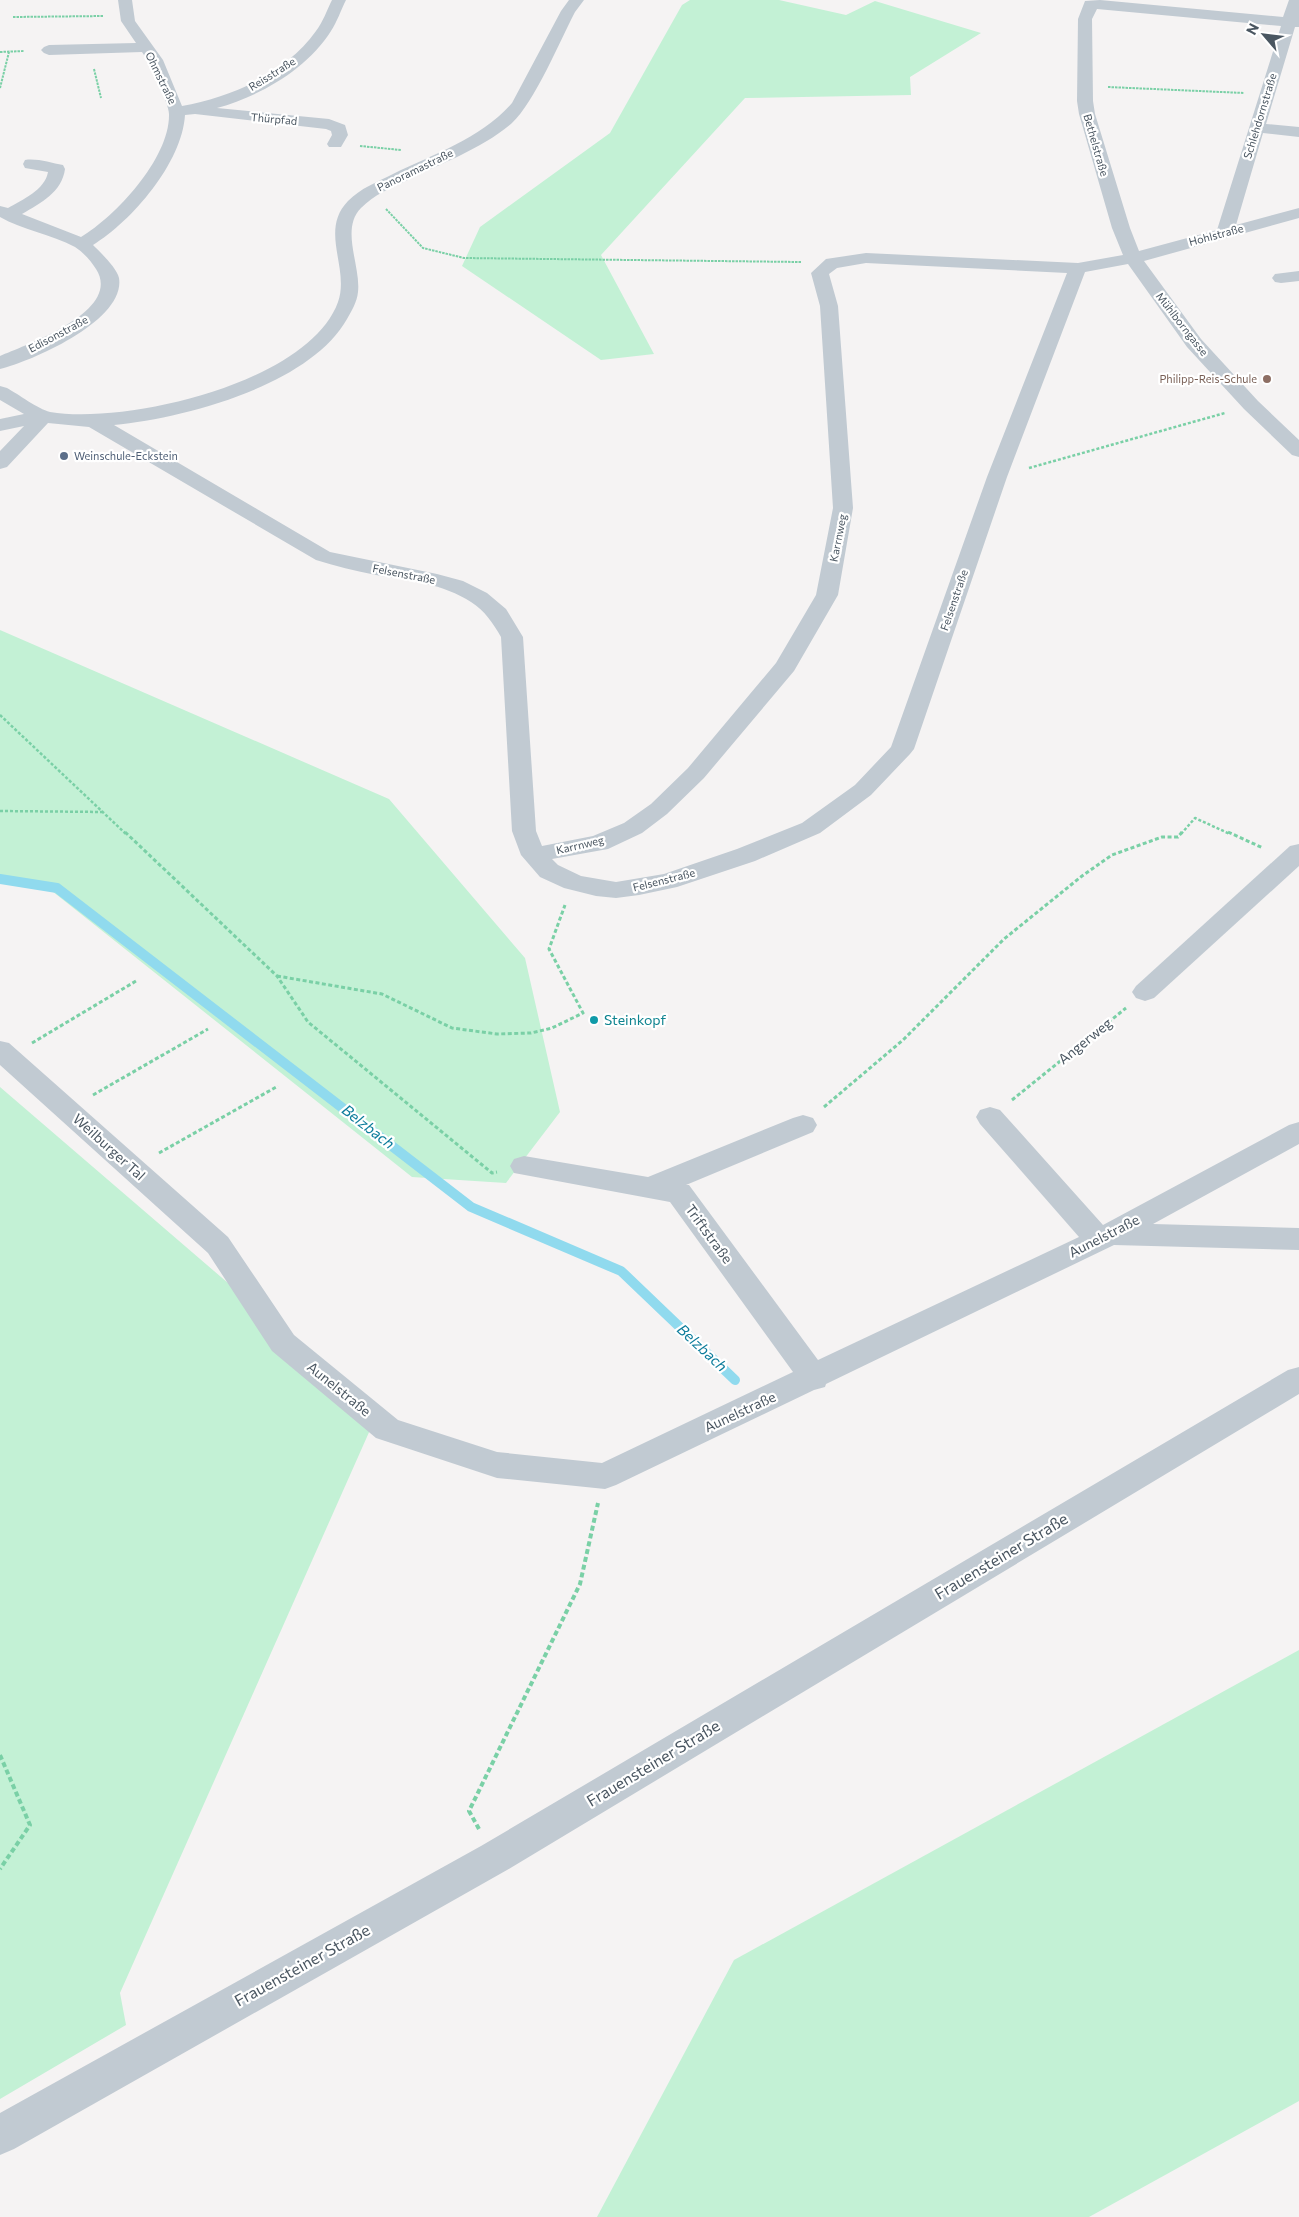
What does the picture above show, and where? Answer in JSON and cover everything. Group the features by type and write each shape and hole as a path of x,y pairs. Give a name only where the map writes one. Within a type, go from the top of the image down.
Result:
{"street":[{"name":"Reisstraße","path":"185,111 210,106 246,91 294,62 323,33 339,0"},
{"name":"Panoramastraße","path":"43,417 93,421 146,415 196,404 242,388 281,370 312,349 335,326 347,303 350,280 344,235 345,220 353,206 369,192 486,135 506,119 518,105 568,11 577,0"},
{"name":"Schlehdornstraße","path":"1225,232 1267,94 1294,22 1296,0"},
{"path":"1092,2 1294,22"},
{"name":"Bethelstraße","path":"1092,2 1085,19 1086,114 1121,228 1133,258"},
{"name":"Ohmstraße","path":"82,244 103,231 119,217 154,174 167,152 185,111 155,60 128,21 126,8"},
{"path":"49,50 146,47"},
{"name":"Thürpfad","path":"185,111 329,124 339,128 340,135 335,144"},
{"path":"1257,128 1299,132"},
{"path":"4,213 52,186 57,169 31,164"},
{"name":"Edisonstraße","path":"0,363 62,335 91,317 108,297 110,277 98,259 82,244 4,213"},
{"name":"Hohlstraße","path":"1133,258 1299,213"},
{"name":"Karrnweg","path":"533,856 599,843 633,828 659,809 696,773 786,666 827,596 844,508 829,306 820,273 832,263 866,258 1078,268"},
{"path":"1078,268 1133,258"},
{"name":"Mühlborngasse","path":"1133,258 1194,343 1251,405 1298,449"},
{"name":"Felsenstraße","path":"93,421 323,556 342,563 445,582 469,593 494,608 507,623 512,638 524,831 533,856 549,871 573,882 616,890 668,881 746,856 811,828 863,790 902,750 997,477 1078,268"},
{"path":"0,392 43,417"},
{"path":"0,425 43,417"},
{"path":"0,462 43,417"},
{"path":"1146,992 1295,856"},
{"name":"Weilburger Tal","path":"4,1054 218,1245"},
{"path":"990,1117 1105,1237 1299,1239"},
{"path":"650,1188 803,1125"},
{"name":"Aunelstraße","path":"218,1245 283,1343 386,1428 497,1465 604,1476 814,1378 1105,1237 1299,1132"},
{"name":"Triftstraße","path":"524,1166 679,1193 814,1378"},
{"name":"Frauensteiner Straße","path":"0,2135 494,1858 1299,1379"}],"path":[{"path":"13,17 126,8"},
{"path":"90,48 101,98"},
{"path":"0,88 9,52"},
{"path":"1085,86 1267,94"},
{"path":"335,144 404,150"},
{"path":"369,192 423,248 464,258 780,261"},
{"path":"997,477 1251,405"},
{"path":"0,714 277,976 308,1022 492,1173 524,1166"},
{"path":"0,811 104,812"},
{"path":"803,1125 903,1040 1004,939 1112,855 1162,836 1178,836 1195,818 1295,856"},
{"path":"277,976 382,994 452,1028 497,1034 531,1033 552,1028 582,1013 549,949 573,882"},
{"path":"4,1054 136,981"},
{"name":"Angerweg","path":"990,1117 1146,992"},
{"path":"66,1110 208,1030"},
{"path":"132,1168 278,1086"},
{"path":"494,1858 469,1811 580,1584 604,1476"},
{"path":"0,1755 30,1826 0,1870"}],"green space":[{"path":"690,0 779,0 846,15 875,1 981,33 910,77 911,95 745,98 601,255 654,354 601,360 462,266 480,227 610,133 682,5"},
{"path":"0,630 389,799 525,958 560,1112 506,1183 412,1177 52,891 0,883"},
{"path":"0,1087 378,1412 120,1993 126,2025 0,2099"},
{"path":"1299,1650 1299,2101 1089,2217 597,2217 734,1960"}],"waterway":[{"name":"Belzbach","path":"0,879 57,888 471,1207 621,1271 735,1380"}],"place":[{"name":"Philipp-Reis-Schule","path":"1267,379"},
{"name":"Weinschule-Eckstein","path":"64,456"},
{"name":"Steinkopf","path":"594,1020"}]}
